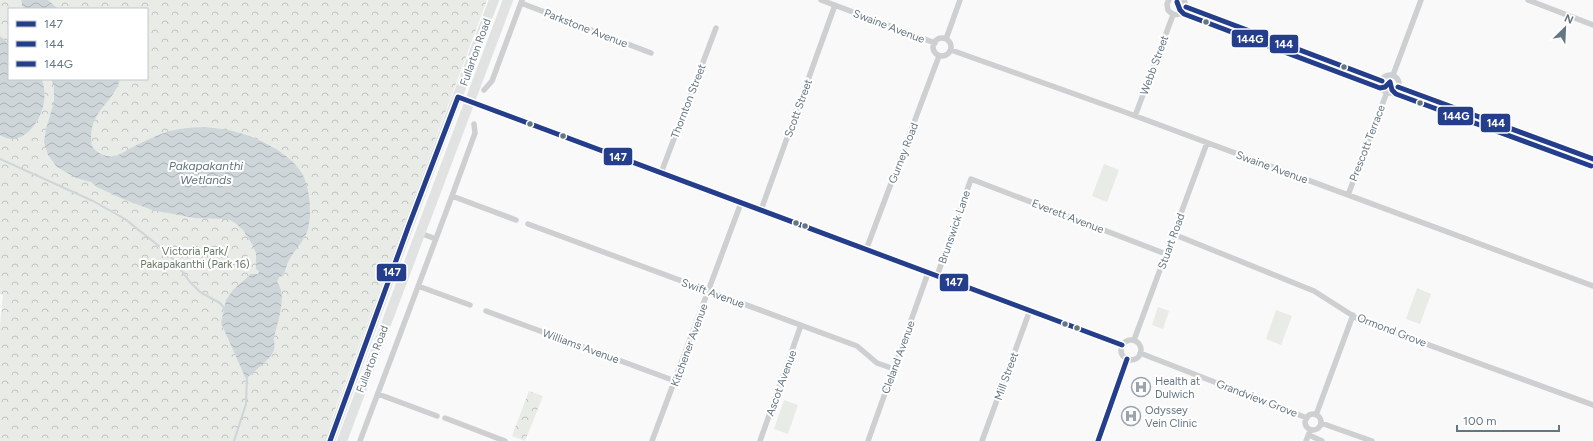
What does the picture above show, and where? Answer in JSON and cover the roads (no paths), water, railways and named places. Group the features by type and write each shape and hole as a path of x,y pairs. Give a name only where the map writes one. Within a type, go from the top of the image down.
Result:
{"highway":[{"name":"Fullarton Road","path":"330,441 407,228 494,0"},
{"name":"Fullarton Road","path":"342,441 508,0"},
{"path":"407,228 420,233"}],"street":[{"name":"Swaine Avenue","path":"821,0 935,43"},
{"path":"946,39 960,0"},
{"path":"1167,0 1168,10 1173,15 1180,15 1186,7 1184,0"},
{"path":"1393,75 1421,0"},
{"path":"1528,0 1593,25"},
{"name":"Parkstone Avenue","path":"521,1 651,53"},
{"name":"Fullarton Road","path":"484,90 492,81 521,1"},
{"name":"Scott Street","path":"760,210 835,5"},
{"path":"1186,7 1382,81"},
{"name":"Webb Street","path":"1135,116 1173,15"},
{"name":"Thornton Street","path":"661,173 716,28"},
{"path":"940,39 946,39 950,43 951,50 947,55 939,56 934,49 935,43 940,39"},
{"name":"Swaine Avenue","path":"951,50 1348,194 1593,286"},
{"name":"Gurney Road","path":"866,250 939,56"},
{"path":"1393,75 1398,80 1398,87 1394,91 1387,92 1381,86 1382,81 1385,76 1393,75"},
{"path":"1398,87 1593,159"},
{"name":"Prescott Terrace","path":"1348,194 1387,92"},
{"path":"458,97 1122,344"},
{"name":"Fullarton Road","path":"360,441 475,133 474,124"},
{"name":"Stuart Road","path":"1134,340 1207,143"},
{"name":"Everett Avenue","path":"971,179 1166,254"},
{"name":"Brunswick Lane","path":"937,276 971,179"},
{"path":"452,196 516,220"},
{"name":"Kitchener Avenue","path":"652,441 741,203"},
{"name":"Swift Avenue","path":"528,224 856,346 877,363 894,369"},
{"path":"420,233 436,239"},
{"name":"Ormond Grove","path":"1173,234 1314,291 1358,319 1593,405"},
{"name":"Cleland Avenue","path":"868,441 928,273"},
{"path":"418,286 470,305"},
{"name":"Williams Avenue","path":"486,310 675,381"},
{"name":"Mill Street","path":"982,441 1030,310"},
{"path":"1316,415 1353,315"},
{"name":"Ascot Avenue","path":"760,441 801,325"},
{"path":"1126,340 1134,340 1139,344 1140,353 1137,358 1127,359 1121,353 1122,344 1126,340"},
{"name":"Grandview Grove","path":"1140,353 1307,418"},
{"path":"1098,441 1127,359"},
{"path":"378,394 437,416"},
{"path":"1322,441 1310,432 1306,423 1307,418 1311,415 1316,415 1320,418 1321,422 1372,441"},
{"path":"445,418 505,441"},
{"path":"1306,441 1310,432 1316,429 1321,422"}],"water":[{"path":"21,0 48,0 57,8 24,8"},
{"path":"0,36 8,43 8,80 42,80 44,101 39,116 30,131 16,139 8,139 0,135"},
{"name":"Pakapakanthi Wetlands","path":"51,80 120,80 113,94 99,113 92,128 92,146 96,151 102,154 112,156 121,154 160,134 170,131 196,127 208,127 243,134 267,144 288,158 297,166 303,175 310,202 308,229 304,238 288,262 283,276 279,277 277,282 282,294 282,302 274,338 274,350 266,361 246,379 221,323 226,300 233,290 251,274 258,274 259,271 256,269 256,253 243,230 234,222 227,219 195,218 152,210 123,199 97,187 91,182 76,178 57,167 48,155 44,142 46,129 54,102 54,86"}],"waterway":[{"path":"0,159 93,201 125,219 169,254 190,282 200,292 220,303 226,310"},
{"path":"234,441 246,404 247,376"}],"place":[{"name":"Health at Dulwich","path":"1141,387"},
{"name":"Odyssey Vein Clinic","path":"1131,416"}],"park label":[{"name":"Victoria Park/ Pakapakanthi (Park 16)","path":"195,257"}]}
